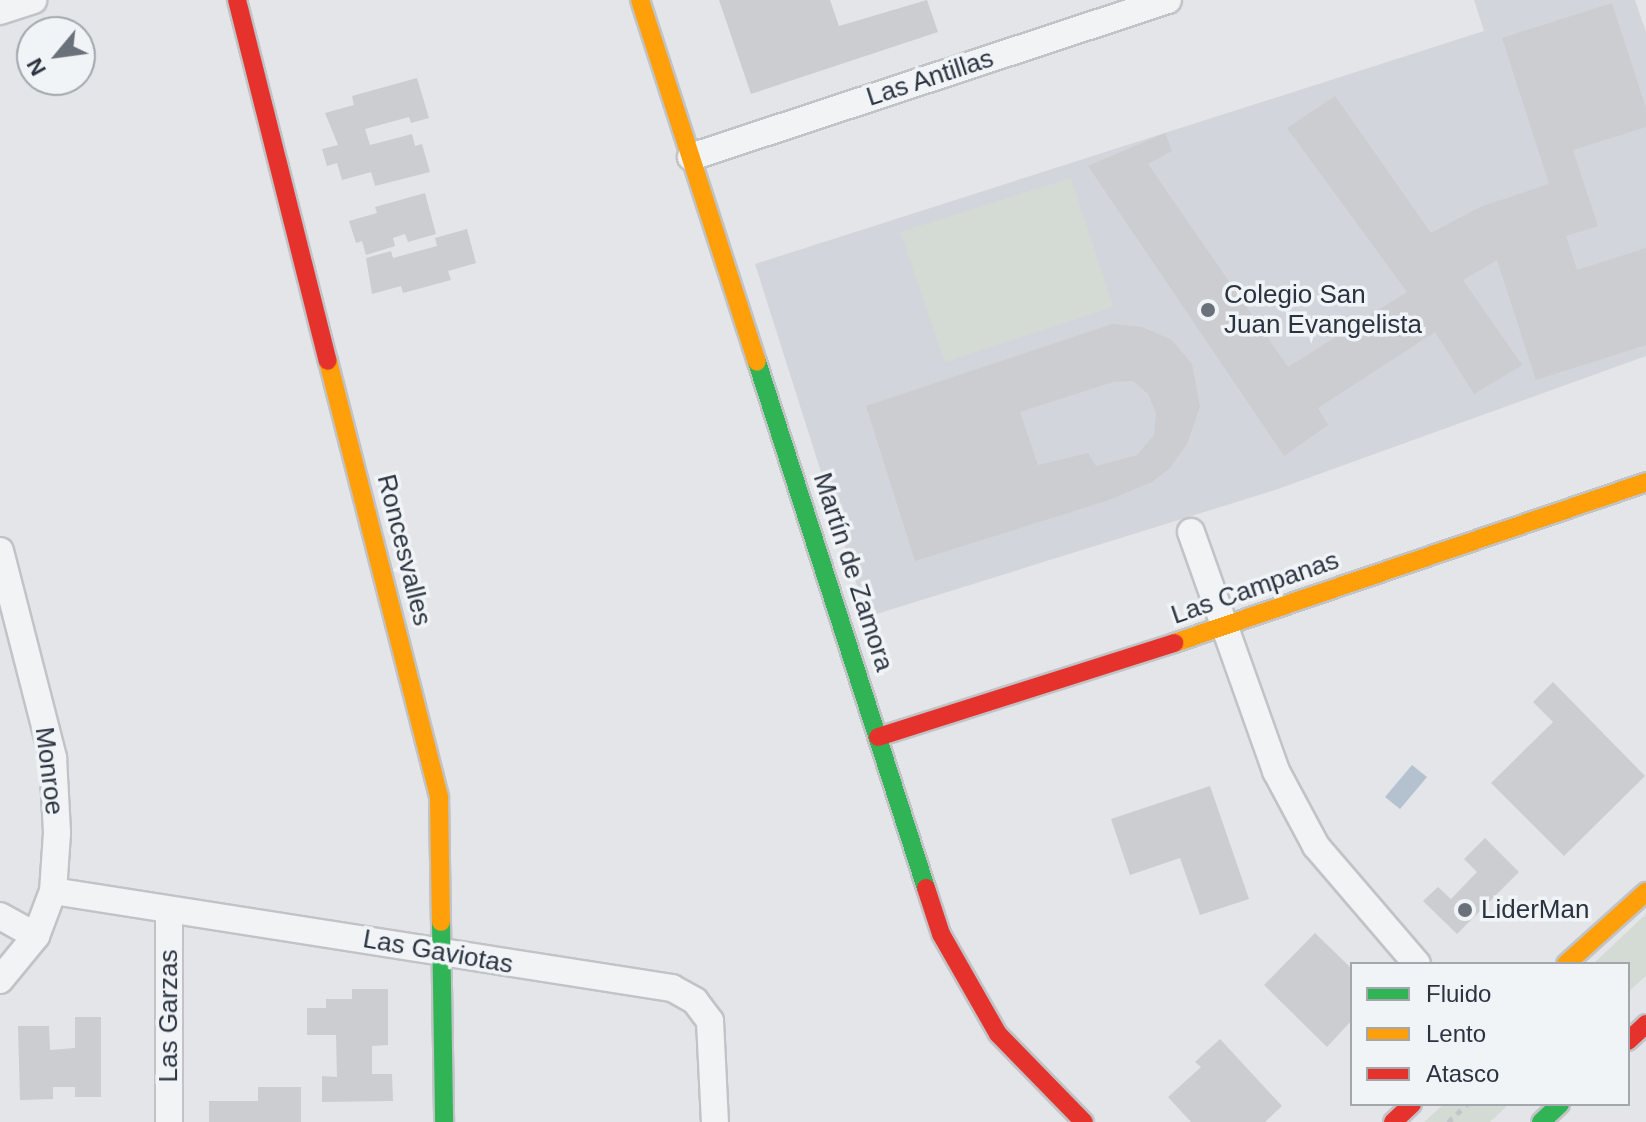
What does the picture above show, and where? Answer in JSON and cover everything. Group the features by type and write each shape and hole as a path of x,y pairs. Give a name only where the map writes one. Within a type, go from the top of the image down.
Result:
{"street":[{"path":"0,11 33,0"},
{"name":"Roncesvalles","path":"237,0 439,797 444,1122"},
{"name":"Martín de Zamora","path":"640,0 878,737 957,969 1013,1052 1073,1119"},
{"name":"Las Antillas","path":"691,157 1168,0"},
{"name":"Las Campanas","path":"878,737 1221,628 1646,482"},
{"path":"1191,532 1221,628 1276,771 1316,846 1415,962"},
{"name":"Monroe","path":"0,551 53,758 53,891 36,936 0,980"},
{"name":"Las Gaviotas","path":"53,891 684,993 704,1011 714,1033 715,1122"},
{"path":"1568,962 1646,892"},
{"name":"Las Garzas","path":"169,910 169,1122"},
{"path":"0,916 36,936"},
{"path":"1630,1039 1646,1024"},
{"path":"1393,1122 1410,1106"},
{"path":"1541,1122 1558,1106"}],"path":[{"path":"1448,1122 1465,1106"}],"shaded area":[{"name":"Colegio San Juan Evangelista","path":"1474,0 1635,0 1646,32 1646,356 1275,490 867,617 755,264 1484,31"},
{"path":"1071,178 1113,307 945,362 900,232"},
{"path":"1646,914 1646,976 1630,990 1630,962 1595,962"},
{"path":"1442,1106 1507,1106 1490,1122 1424,1122"}],"water":[{"path":"1412,765 1427,777 1400,809 1385,797"}],"building":[{"path":"719,0 830,0 839,26 927,0 938,32 751,94"},
{"path":"1612,3 1646,108 1646,127 1573,150 1598,226 1566,236 1577,270 1646,248 1646,345 1536,380 1497,260 1463,280 1522,365 1474,394 1435,332 1318,408 1328,425 1284,456 1088,166 1165,133 1172,151 1148,164 1288,367 1407,292 1287,128 1335,96 1431,233 1480,207 1549,184 1502,38"},
{"path":"417,78 429,118 411,123 409,117 365,129 370,145 412,134 415,146 422,144 430,172 375,186 371,172 342,180 337,163 327,166 322,149 338,145 325,113 354,105 352,96"},
{"path":"425,193 436,234 408,242 405,234 393,238 395,246 366,255 362,241 356,243 349,221 377,213 375,207"},
{"path":"467,229 476,263 448,271 451,280 403,293 401,286 372,294 366,258 391,251 393,258 437,246 435,238"},
{"path":"1112,324 1142,327 1172,340 1192,364 1200,407 1187,444 1170,468 1152,482 1106,501 915,561 866,406","holes":["1133,381 1148,394 1156,413 1154,435 1137,455 1096,466 1088,453 1038,465 1020,412 1113,382"]},
{"path":"1553,682 1645,776 1564,856 1491,783 1553,722 1533,702"},
{"path":"1210,786 1249,899 1200,915 1180,858 1130,875 1111,819"},
{"path":"1485,838 1519,872 1457,934 1423,901 1438,887 1451,899 1477,872 1464,859"},
{"path":"1315,933 1350,967 1350,1022 1327,1047 1264,985"},
{"path":"352,989 388,989 388,1045 372,1046 372,1074 392,1074 393,1101 322,1102 322,1076 337,1077 336,1035 307,1035 307,1008 326,1008 326,999 352,999"},
{"path":"75,1017 101,1017 101,1097 75,1097 75,1087 53,1087 53,1099 20,1100 18,1026 49,1026 50,1050 75,1048"},
{"path":"1220,1039 1282,1106 1265,1122 1191,1122 1168,1097 1201,1067 1195,1062"},
{"path":"258,1087 301,1087 301,1122 209,1122 209,1101 258,1101"}],"traffic: fast":[{"path":"757,362 926,888"},
{"path":"441,922 444,1122"},
{"path":"1541,1122 1558,1106"}],"traffic: slow":[{"path":"640,0 757,362"},
{"path":"328,361 439,797 441,922"},
{"path":"1174,643 1646,482"},
{"path":"1568,962 1646,892"}],"traffic: jam":[{"path":"237,0 328,361"},
{"path":"878,737 1174,643"},
{"path":"926,888 941,934 998,1034 1084,1122"},
{"path":"1630,1039 1646,1024"},
{"path":"1393,1122 1410,1106"}],"place":[{"name":"Colegio San Juan Evangelista","path":"1208,310"},
{"name":"LiderMan","path":"1465,910"}]}
